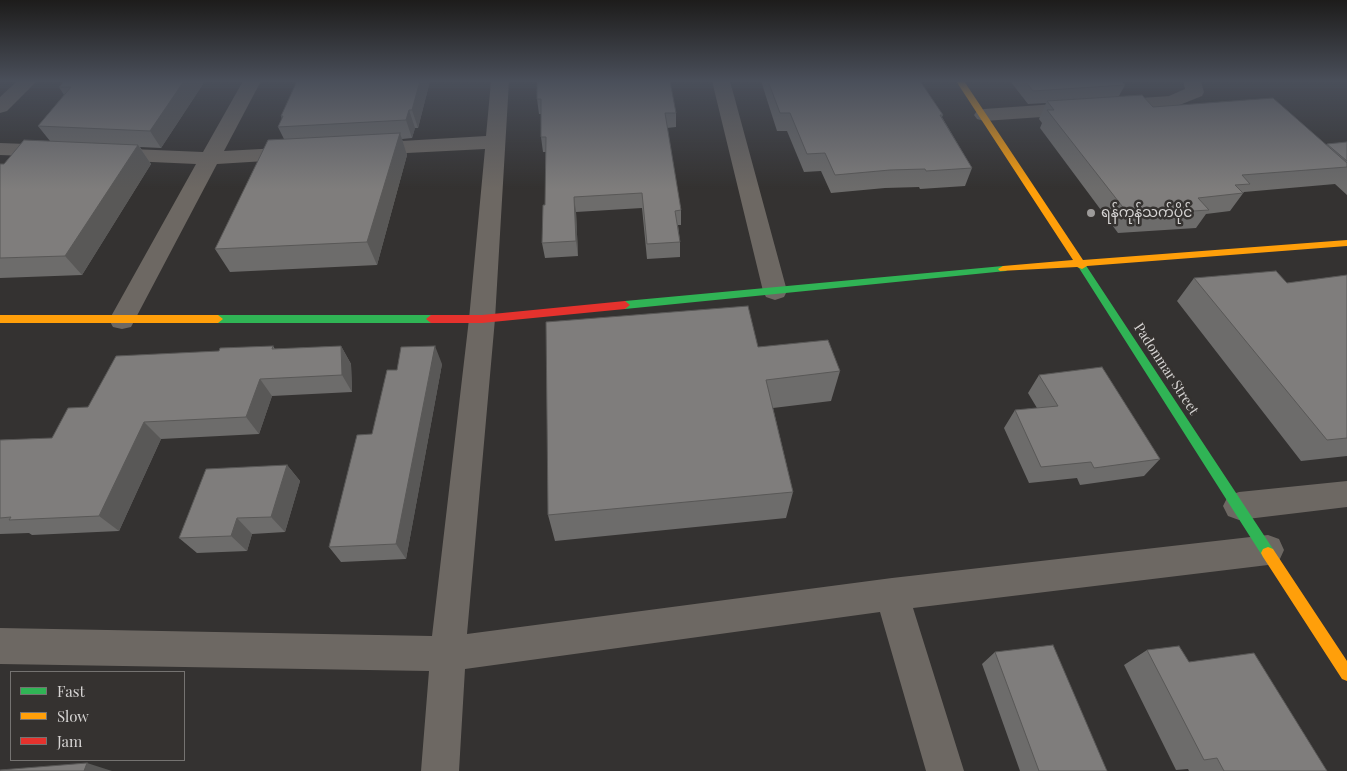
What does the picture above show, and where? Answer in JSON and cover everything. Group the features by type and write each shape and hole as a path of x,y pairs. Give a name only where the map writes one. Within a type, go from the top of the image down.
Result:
{"street":[{"path":"122,320 232,117"},
{"path":"440,771 448,654 482,319 498,117"},
{"path":"730,117 775,292"},
{"name":"Padonmar Street","path":"985,117 1347,674"},
{"path":"348,150 496,142"},
{"path":"0,149 209,158 318,152"},
{"path":"0,319 482,319 1078,262 1347,243"},
{"path":"1239,506 1347,494"},
{"path":"0,646 448,654 892,594 1268,550"},
{"path":"892,594 945,771"}],"building":[{"path":"46,117 160,117 150,131 38,126"},
{"path":"283,117 407,117 406,120 278,127"},
{"path":"541,117 666,117 681,210 675,211 680,242 647,244 642,193 574,197 576,241 542,243 543,205 545,205 546,137 541,137"},
{"path":"792,117 941,117 972,168 926,171 925,169 890,170 835,175 825,153 807,154"},
{"path":"1052,117 1295,117 1347,163 1347,167 1242,175 1250,184 1235,185 1243,193 1198,198 1209,210 1129,215"},
{"path":"400,133 367,242 215,249 268,140"},
{"path":"24,140 138,145 65,256 0,258 0,164 4,164"},
{"path":"1347,142 1347,161 1327,144"},
{"path":"1276,271 1287,283 1347,275 1347,438 1327,440 1194,278"},
{"path":"748,306 758,347 828,340 840,371 766,380 793,492 548,515 546,322"},
{"path":"273,346 272,349 341,346 342,375 260,379 246,417 144,422 99,516 9,520 11,517 0,518 0,440 52,438 68,408 88,407 116,356 219,351 220,348"},
{"path":"435,346 396,544 329,547 357,435 372,434 387,370 397,370 401,347"},
{"path":"1102,367 1160,459 1094,468 1091,462 1041,467 1015,410 1058,406 1039,375"},
{"path":"287,465 271,517 237,518 231,536 179,538 206,469"},
{"path":"1053,645 1107,771 1039,771 995,652"},
{"path":"1179,646 1189,662 1254,653 1327,771 1224,771 1217,758 1204,760 1147,650"},
{"path":"87,763 84,771 0,771 0,770"}],"traffic: fast":[{"path":"1082,266 1268,553"},
{"path":"625,305 1003,269"},
{"path":"218,319 431,319"}],"traffic: slow":[{"path":"984,117 1082,266"},
{"path":"1003,269 1347,243"},
{"path":"0,319 218,319"},
{"path":"1268,553 1347,674"}],"traffic: jam":[{"path":"431,319 482,319 625,305"}],"place":[{"name":"ရန်ကုန်သက်ပိုင်","path":"1091,213"}]}
